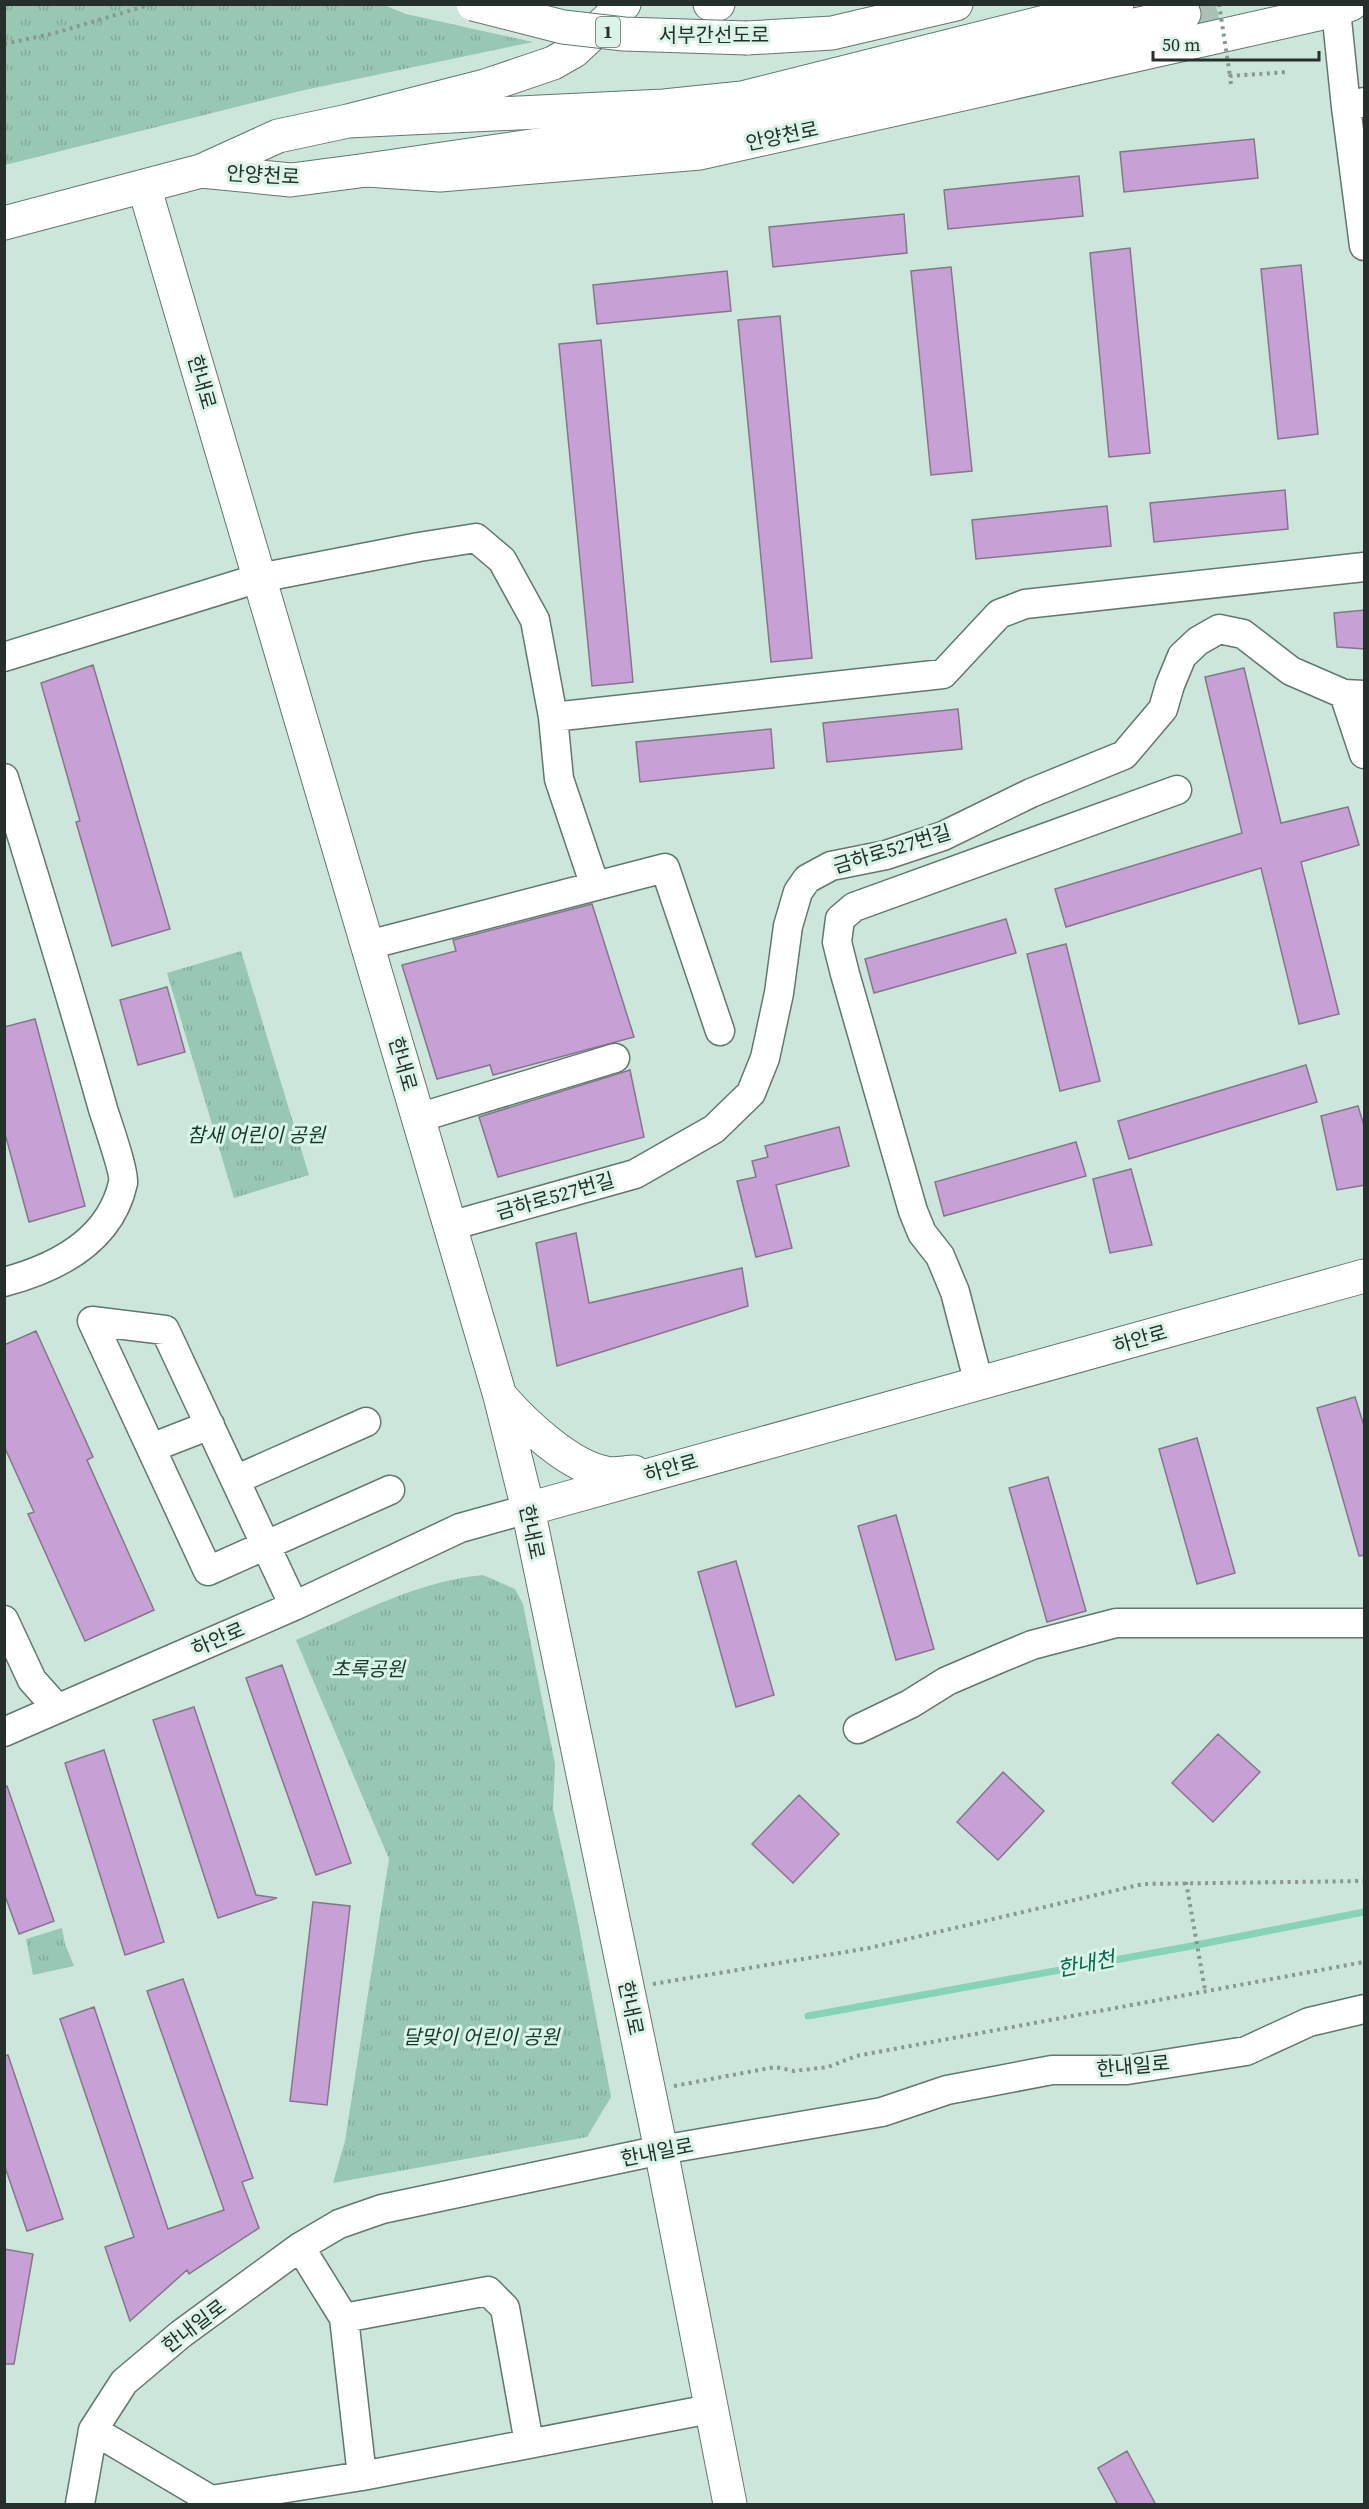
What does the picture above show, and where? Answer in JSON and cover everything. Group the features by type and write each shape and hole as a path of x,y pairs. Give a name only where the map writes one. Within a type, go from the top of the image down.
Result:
{"main road":[{"name":"서부간선도로","path":"473,4 563,27 614,33 747,38 832,33 956,4"},
{"name":"안양천로","path":"4,223 201,171 278,136 348,122 485,86 553,63 574,51 624,4"},
{"name":"서부간선도로","path":"710,4 718,4"},
{"path":"348,122 664,106 742,98 1117,4"},
{"name":"안양천로","path":"201,171 291,180 367,170 440,174 700,153 1341,6"},
{"path":"367,170 703,121 1184,14"},
{"name":"한내로","path":"144,186 500,1396 528,1509 649,2090 730,2505"},
{"name":"하안로","path":"528,1509 1365,1276"},
{"path":"500,1396 534,1431 558,1450 584,1464 606,1473 663,1470"}],"street":[{"path":"1341,6 1355,105 1364,234"},
{"path":"4,657 259,578 476,538 502,560 535,620 553,717 559,779 595,886"},
{"path":"553,717 943,674 999,614 1025,604 1365,567"},
{"name":"금하로527번길","path":"450,1226 635,1174 714,1129 752,1093 765,1058 779,993 788,926 798,892 807,879 831,866 886,855 944,836 1031,793 1124,755 1163,709 1182,656 1197,641 1219,628 1243,634 1291,671 1354,695"},
{"path":"1354,695 1365,754"},
{"path":"4,778 72,997 124,1181 108,1220 72,1255 38,1273 4,1282"},
{"path":"979,1384 956,1292 940,1256 922,1233 913,1211 837,942 840,919 854,907 1177,790"},
{"path":"368,945 665,868 720,1031"},
{"path":"418,1118 615,1058"},
{"path":"294,1606 265,1546 165,1330 92,1322 208,1571 265,1546 390,1490"},
{"path":"235,1480 366,1422"},
{"path":"151,1448 210,1425"},
{"name":"하안로","path":"4,1732 294,1606 460,1528 528,1509"},
{"path":"4,1620 14,1664 57,1708"},
{"path":"858,1729 910,1704 947,1681 1032,1645 1116,1623 1365,1623"},
{"name":"한내일로","path":"80,2505 93,2430 124,2382 181,2334 300,2247 339,2224 382,2209 661,2150 882,2112 946,2090 1052,2070 1127,2070 1246,2051 1309,2022 1365,2009"},
{"path":"300,2247 344,2318 362,2476"},
{"path":"344,2318 488,2291 506,2308 529,2443"},
{"path":"93,2430 212,2502 362,2476 710,2409"}],"path":[{"path":"4,44 55,33 152,4"},
{"path":"1219,4 1231,84"},
{"path":"1230,76 1287,72"},
{"path":"627,1988 869,1948 1143,1884 1365,1881"},
{"path":"1186,1882 1205,1990"},
{"path":"649,2090 775,2067 794,2071 828,2067 856,2056 1365,1962"}],"green space":[{"path":"4,5 384,5 406,14 533,42 300,91 5,165"},
{"name":"참새 어린이 공원","path":"241,951 309,1175 234,1198 167,973"},
{"name":"달맞이 어린이 공원","path":"483,1575 515,1589 523,1604 555,1764 553,1809 576,1911 611,2097 587,2137 333,2183 345,2141 389,1859 296,1640 387,1600 434,1584"},
{"path":"62,1928 65,1944 74,1966 33,1975 26,1939"}],"building":[{"path":"1254,139 1258,178 1124,192 1120,152"},
{"path":"1079,176 1083,216 948,229 944,190"},
{"path":"904,214 907,253 773,267 769,227"},
{"path":"1130,248 1150,453 1109,457 1090,253"},
{"path":"1301,265 1318,434 1278,439 1261,269"},
{"path":"951,267 972,471 931,475 911,271"},
{"path":"727,271 731,311 597,324 593,285"},
{"path":"780,316 812,658 771,662 738,320"},
{"path":"601,340 633,682 592,686 559,344"},
{"path":"1285,490 1288,529 1154,542 1150,503"},
{"path":"1107,506 1111,546 976,559 972,520"},
{"path":"1365,610 1365,649 1337,647 1334,613"},
{"path":"93,665 170,929 112,946 76,822 80,821 41,683"},
{"path":"1244,668 1281,823 1348,807 1359,845 1301,862 1339,1014 1299,1024 1261,868 1066,927 1055,889 1242,833 1205,677"},
{"path":"958,709 962,749 827,762 823,723"},
{"path":"771,729 774,768 640,782 636,742"},
{"path":"592,904 634,1037 493,1075 490,1065 437,1079 402,965 456,951 453,940"},
{"path":"1006,919 1016,953 874,993 865,959"},
{"path":"1066,944 1100,1081 1060,1091 1027,954"},
{"path":"167,987 185,1052 138,1065 120,1000"},
{"path":"35,1019 85,1206 29,1222 4,1130 4,1027"},
{"path":"1306,1065 1317,1102 1129,1159 1118,1121"},
{"path":"630,1070 644,1137 498,1177 479,1117"},
{"path":"1358,1106 1365,1129 1365,1185 1337,1190 1321,1116"},
{"path":"839,1127 849,1166 776,1185 792,1248 756,1257 737,1181 756,1177 752,1161 768,1157 765,1146"},
{"path":"1076,1142 1086,1176 944,1216 935,1182"},
{"path":"1131,1169 1152,1245 1110,1253 1093,1179"},
{"path":"576,1233 589,1303 742,1268 748,1306 557,1366 536,1243"},
{"path":"36,1331 93,1457 87,1460 154,1610 85,1641 28,1514 34,1512 4,1446 4,1345"},
{"path":"1355,1397 1365,1429 1365,1555 1359,1556 1317,1408"},
{"path":"1197,1438 1235,1573 1197,1584 1159,1449"},
{"path":"1048,1477 1086,1611 1047,1622 1009,1488"},
{"path":"896,1515 934,1649 896,1660 858,1526"},
{"path":"736,1561 774,1695 736,1707 698,1572"},
{"path":"282,1665 351,1863 316,1875 246,1678"},
{"path":"194,1707 256,1895 277,1898 218,1918 153,1720"},
{"path":"1218,1734 1260,1772 1213,1822 1172,1783"},
{"path":"104,1750 164,1942 125,1955 65,1763"},
{"path":"1003,1772 1044,1811 998,1860 957,1822"},
{"path":"4,1786 7,1786 54,1921 19,1934 4,1893"},
{"path":"799,1795 839,1834 793,1883 752,1844"},
{"path":"313,1902 350,1906 327,2105 290,2101"},
{"path":"183,1979 253,2178 242,2182 259,2228 189,2274 187,2270 130,2321 105,2247 134,2237 60,2019 94,2007 168,2229 224,2210 147,1991"},
{"path":"8,2055 63,2219 27,2231 4,2164 4,2056"},
{"path":"4,2249 33,2254 14,2364 4,2364"},
{"path":"1127,2451 1156,2505 1118,2505 1098,2468"}],"waterway":[{"name":"한내천","path":"808,2016 1364,1912"}],"tunnel":[{"path":"1184,14 1224,4"}],"park label":[{"name":"초록공원","path":"368,1669"}]}
